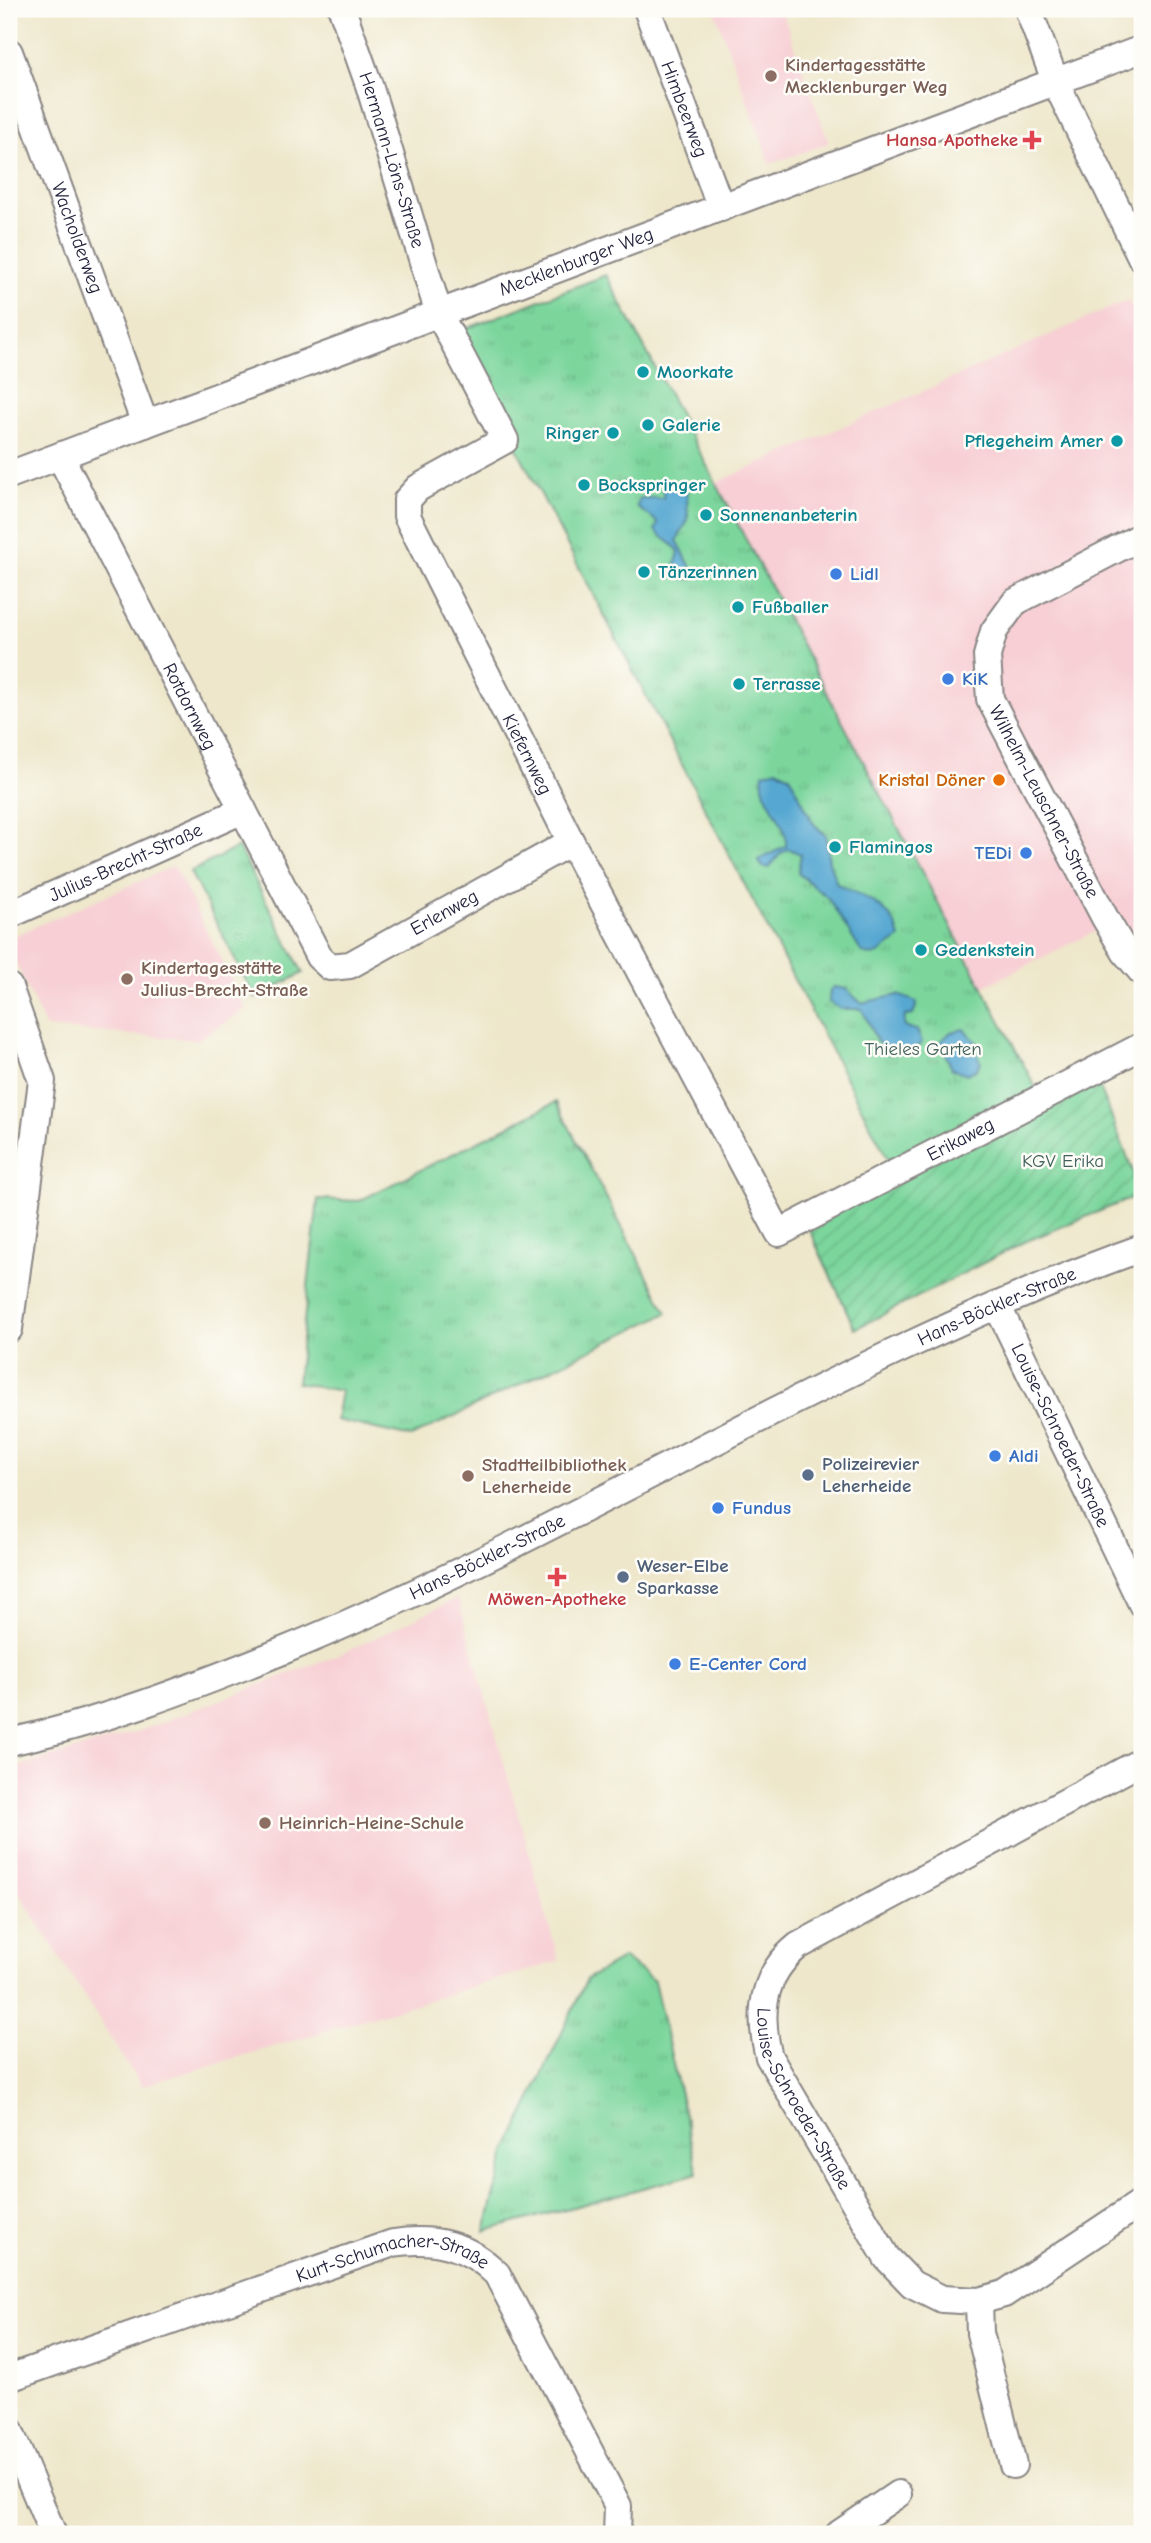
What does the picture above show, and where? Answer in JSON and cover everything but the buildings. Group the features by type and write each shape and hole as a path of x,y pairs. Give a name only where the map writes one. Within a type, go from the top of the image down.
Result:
{"street":[{"name":"Hermann-Löns-Straße","path":"342,9 369,85 439,314"},
{"name":"Himbeerweg","path":"647,9 720,208"},
{"path":"1028,9 1056,83 1142,259"},
{"name":"Mecklenburger Weg","path":"9,475 1142,49"},
{"name":"Wacholderweg","path":"9,52 145,424"},
{"name":"Kiefernweg","path":"439,314 505,440 418,488 407,500 407,516 571,842 779,1233"},
{"name":"Rotdornweg","path":"60,456 319,957"},
{"name":"Wilhelm-Leuschner-Straße","path":"1142,536 1015,601 994,631 987,656 987,677 990,699 1125,952 1142,972"},
{"name":"Julius-Brecht-Straße","path":"9,915 243,810"},
{"name":"Erlenweg","path":"319,957 330,967 350,965 571,842"},
{"path":"9,987 42,1081 9,1329"},
{"name":"Erikaweg","path":"779,1233 1142,1046"},
{"name":"Hans-Böckler-Straße","path":"9,1742 107,1717 217,1678 327,1632 543,1531 848,1373 997,1305 1142,1248"},
{"name":"Louise-Schroeder-Straße","path":"997,1305 1142,1604"},
{"name":"Louise-Schroeder-Straße","path":"1142,1760 798,1947 781,1960 771,1978 763,2008 762,2030 769,2057 887,2258 912,2284 926,2293 942,2299 979,2301 1004,2294 1142,2205"},
{"name":"Kurt-Schumacher-Straße","path":"9,2378 393,2243 450,2244 481,2258 496,2274 618,2506 617,2534"},
{"path":"979,2301 979,2333 1013,2465"},
{"path":"9,2430 53,2534"},
{"path":"839,2534 898,2494"}],"shaded area":[{"name":"Kindertagesstätte Mecklenburger Weg","path":"714,9 781,9 829,143 770,164"},
{"path":"1128,300 1142,325 1142,953 1116,921 983,987 716,483"},
{"name":"Kindertagesstätte Julius-Brecht-Straße","path":"174,866 246,1009 197,1040 46,1028 9,949 9,938"},
{"name":"Heinrich-Heine-Schule","path":"458,1598 559,1961 141,2086 9,1877 9,1769 134,1733 343,1653"}],"green space":[{"name":"Thieles Garten","path":"606,275 1036,1088 892,1167 512,439 460,331"},
{"path":"238,847 303,973 255,998 190,872"},
{"name":"KGV Erika","path":"1095,1075 1142,1194 1024,1242 855,1329 807,1225"},
{"path":"556,1102 667,1313 411,1437 336,1420 341,1391 297,1383 318,1199 359,1201"},
{"path":"624,1958 654,1981 698,2173 485,2231 506,2152 587,1979"}],"water":[{"path":"670,481 678,482 687,492 688,520 677,540 695,576 693,579 679,578 674,569 679,552 655,530 658,524 656,521 637,506 640,498 663,498 663,486"},
{"path":"777,769 790,776 813,823 826,836 829,862 837,884 876,904 891,918 896,927 900,938 874,956 862,953 828,898 798,873 801,854 789,849 780,854 769,868 763,867 758,860 786,846 783,826 763,783 763,773"},
{"path":"834,987 846,989 861,1003 898,995 917,1002 913,1015 905,1016 904,1027 917,1030 922,1042 915,1049 889,1054 875,1038 861,1009 841,1009 829,1002 830,990"},
{"path":"964,1029 980,1046 977,1053 981,1062 976,1070 967,1074 952,1069 940,1042 951,1032"}],"place":[{"name":"Kindertagesstätte Mecklenburger Weg","path":"771,76"},
{"name":"Hansa Apotheke","path":"1032,140"},
{"name":"Moorkate","path":"643,372"},
{"name":"Galerie","path":"648,425"},
{"name":"Ringer","path":"613,433"},
{"name":"Pflegeheim Amer","path":"1117,441"},
{"name":"Bockspringer","path":"584,485"},
{"name":"Sonnenanbeterin","path":"706,515"},
{"name":"Tänzerinnen","path":"644,572"},
{"name":"Lidl","path":"836,574"},
{"name":"Fußballer","path":"738,607"},
{"name":"KiK","path":"948,679"},
{"name":"Terrasse","path":"739,684"},
{"name":"Kristal Döner","path":"999,780"},
{"name":"Flamingos","path":"835,847"},
{"name":"TEDi","path":"1026,853"},
{"name":"Gedenkstein","path":"921,950"},
{"name":"Kindertagesstätte Julius-Brecht-Straße","path":"127,979"},
{"name":"Aldi","path":"995,1456"},
{"name":"Polizeirevier Leherheide","path":"808,1475"},
{"name":"Stadtteilbibliothek Leherheide","path":"468,1476"},
{"name":"Fundus","path":"718,1508"},
{"name":"Möwen-Apotheke","path":"557,1577"},
{"name":"Weser-Elbe Sparkasse","path":"623,1577"},
{"name":"E-Center Cord","path":"675,1664"},
{"name":"Heinrich-Heine-Schule","path":"265,1823"}]}
